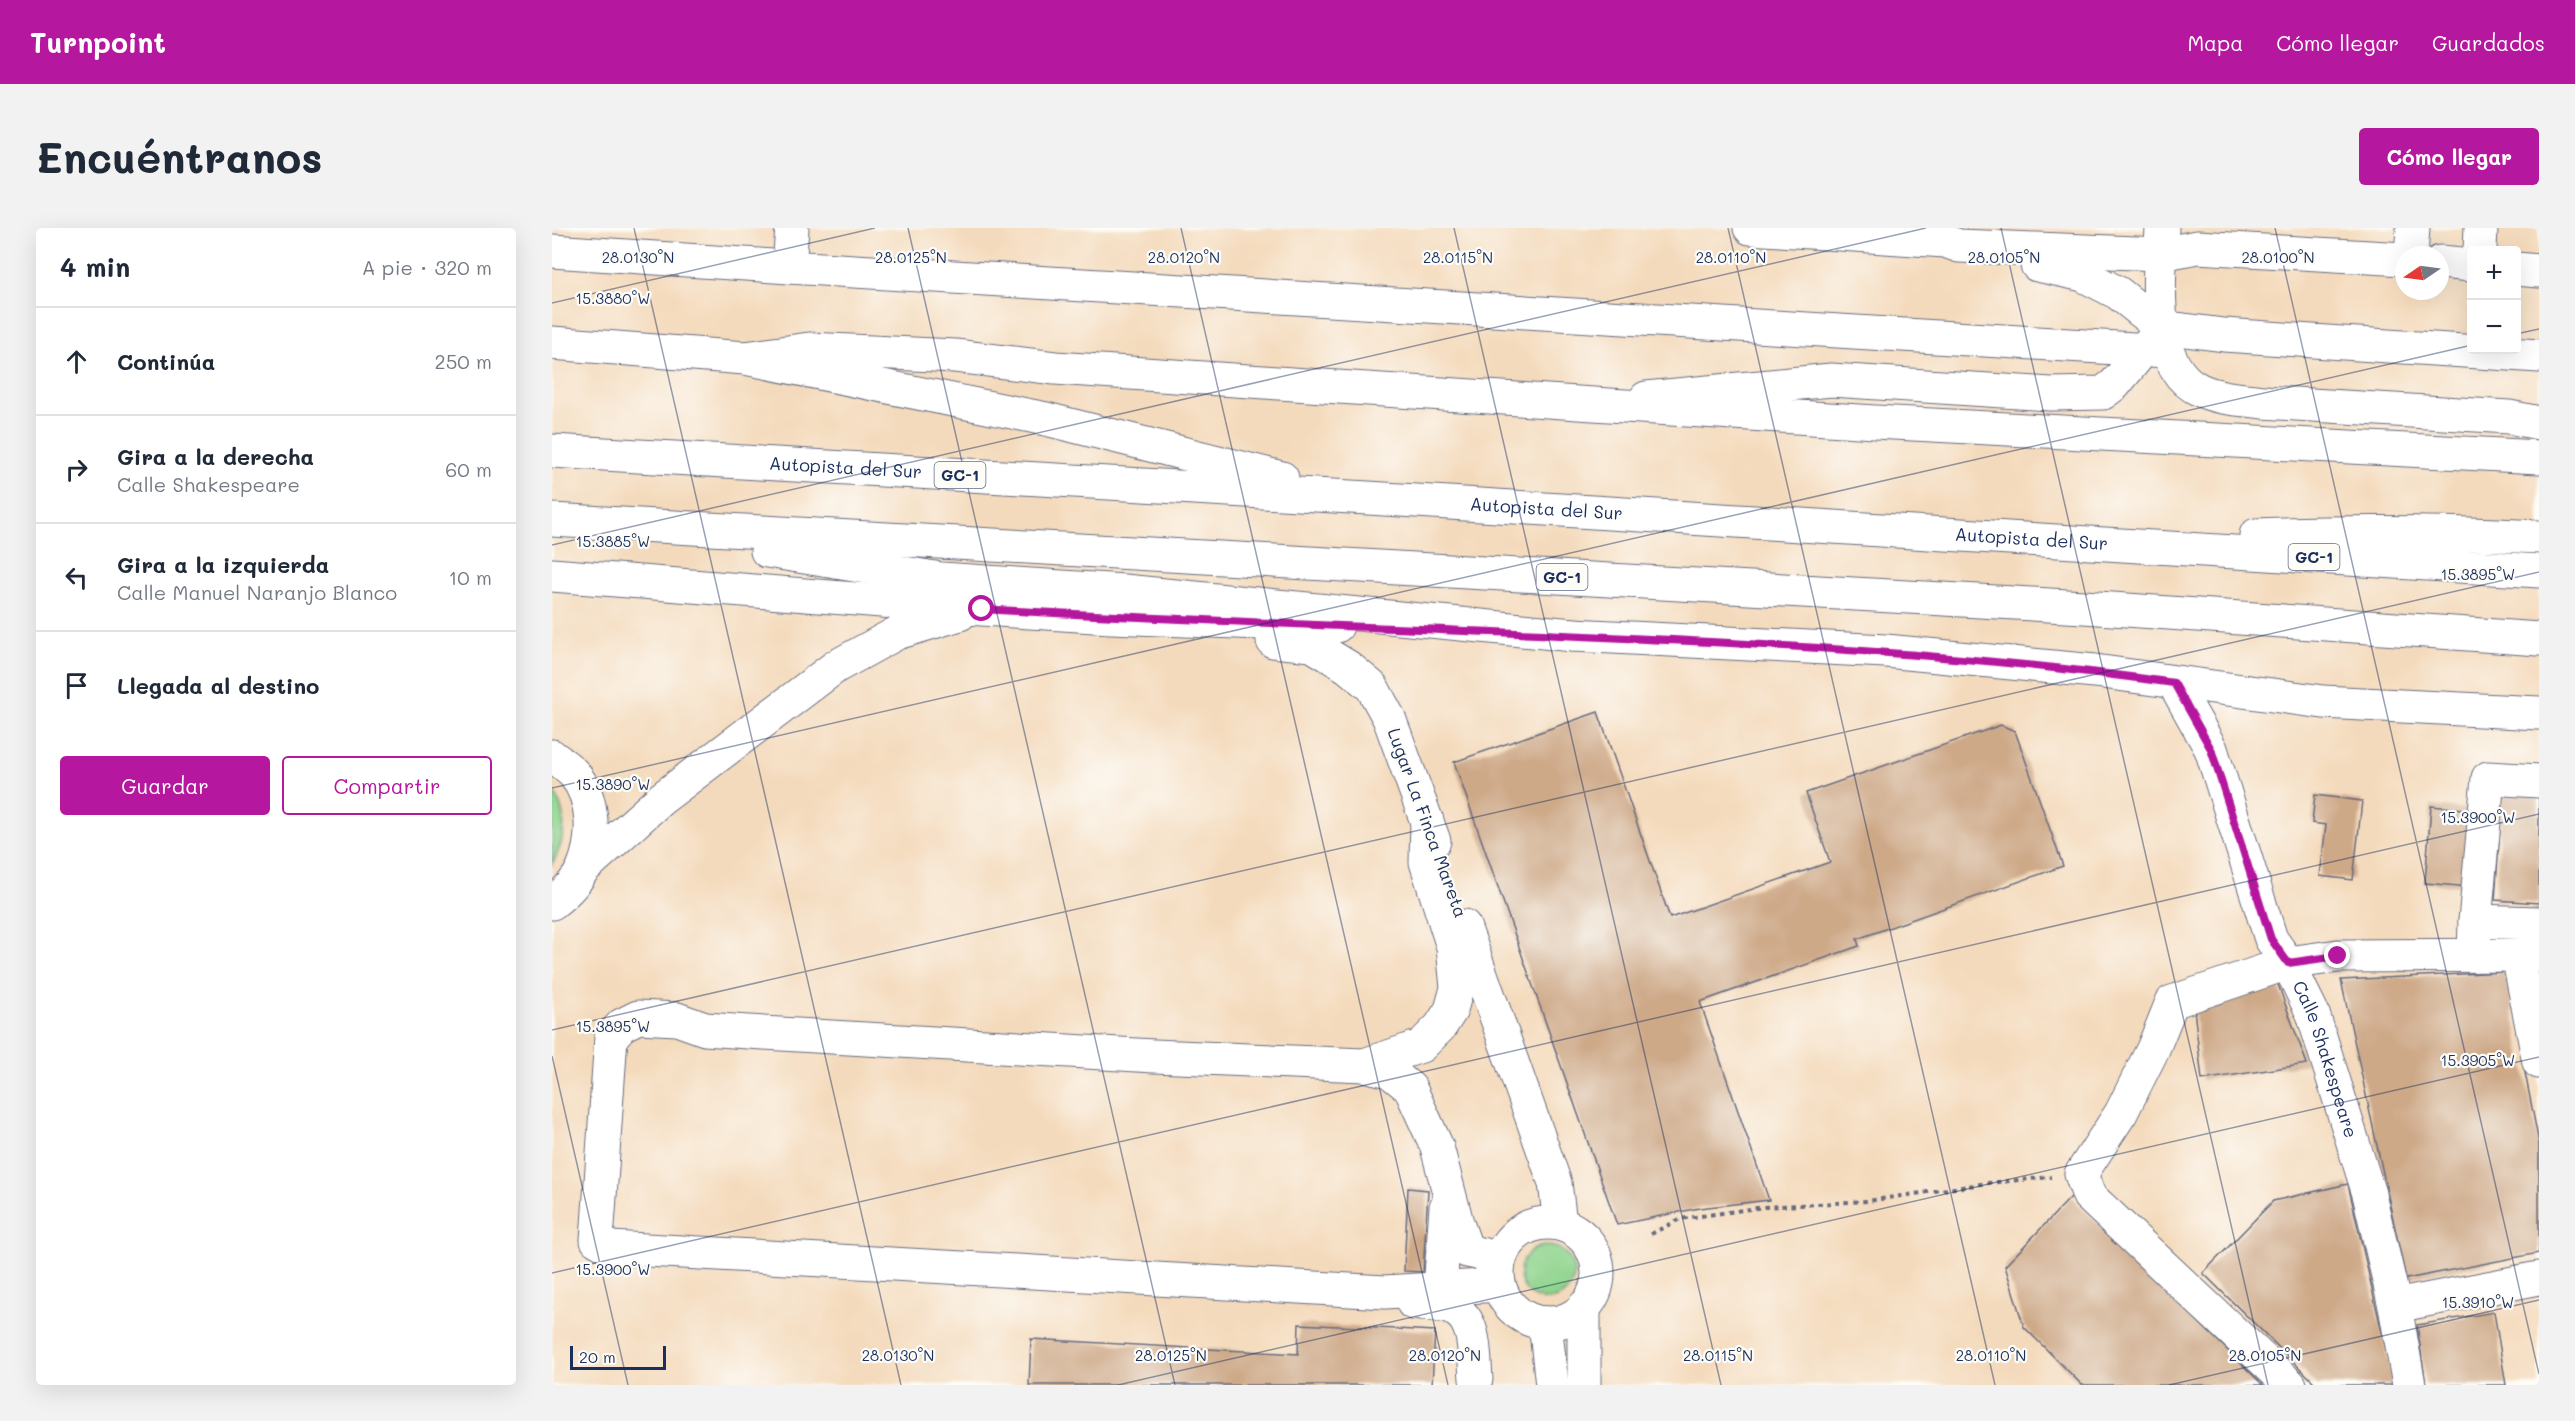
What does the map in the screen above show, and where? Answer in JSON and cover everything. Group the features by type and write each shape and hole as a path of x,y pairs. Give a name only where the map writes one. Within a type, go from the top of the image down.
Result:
{"main road":[{"path":"789,267 792,228"},
{"path":"1750,228 1893,233 1945,241 1960,237 2162,241 2197,247 2242,238 2395,258"},
{"path":"2412,246 2413,228"},
{"path":"2480,246 2481,228"},
{"path":"1960,237 1993,257 2083,275 2118,293 2180,375 2199,389 2226,398 2509,417 2539,423"},
{"path":"1578,404 1831,380 2052,394 2103,393 2157,343 2162,241"},
{"path":"552,251 789,267 2157,343 2224,335 2539,356"},
{"path":"2449,263 2467,265"},
{"path":"2521,269 2539,271"},
{"path":"552,343 745,358 1046,419 1170,452 1368,498"},
{"path":"745,358 809,350 955,356 1055,368 1578,404 2539,457"},
{"name":"Autopista del Sur","path":"552,451 1368,498 2539,571"},
{"name":"GC-1","path":"552,520 2072,607 2539,639"},
{"path":"585,522 941,579 1124,591 1573,635"},
{"path":"2090,543 2340,531 2446,532 2539,537"},
{"path":"552,575 1111,617 1573,635 1886,651 2095,671 2323,702 2539,713"},
{"path":"552,903 566,892 583,869 661,799 835,667 897,633 982,609"},
{"name":"Lugar La Finca Mareta","path":"1111,617 1233,637 1312,645 1348,667 1372,687 1389,718 1555,1183 1560,1223"},
{"name":"Calle Shakespeare","path":"2174,683 2211,749 2271,939 2288,963 2313,1014 2370,1194 2395,1306 2409,1385"},
{"path":"552,756 574,774 586,798 592,823 583,869"},
{"path":"2474,955 2488,777 2539,781"},
{"path":"1364,1065 1421,1046 1451,1010 1457,988 1453,947 1426,862 1427,821"},
{"path":"2475,921 2539,923"},
{"path":"2290,1385 2089,1196 2081,1174 2121,1113 2153,1048 2172,1002 2288,963 2338,956 2529,955 2539,1062"},
{"path":"1385,1292 1399,1301 1455,1310 1463,1317 1471,1333 1476,1379 1495,1326 1503,1283 1505,1245 1516,1233 1529,1225 1544,1222 1560,1223 1582,1236 1596,1258 1598,1276 1594,1293 1584,1307 1573,1316 1559,1322 1532,1321 1503,1283 1467,1251 1437,1147 1410,1088 1389,1071 1364,1065 1201,1059 760,1033 705,1029 677,1018 638,1017 622,1024 611,1037 597,1240 611,1248 1385,1292 1503,1283"},
{"path":"1440,1289 1448,1191"},
{"path":"2395,1306 2539,1278"},
{"path":"1584,1307 1584,1385"},
{"path":"1545,1323 1552,1385"}],"path":[{"path":"1651,1234 1680,1219 1764,1207 1868,1201 1988,1183 2081,1174"}],"green space":[{"path":"552,789 561,807 564,826 560,846 552,864"},
{"path":"1542,1246 1552,1246 1562,1250 1570,1258 1574,1273 1570,1288 1562,1296 1552,1300 1542,1300 1532,1296 1524,1288 1520,1278 1520,1268 1524,1258 1532,1250"}],"building":[{"path":"1598,712 1670,918 1830,862 1806,793 2001,725 2015,731 2063,866 1857,939 1859,946 1700,1002 1769,1200 1699,1208 1617,1225 1454,762"},
{"path":"2503,783 2539,786 2539,903 2495,900"},
{"path":"2315,795 2362,801 2353,880 2320,876 2326,825 2312,823"},
{"path":"2431,806 2475,810 2470,887 2425,883"},
{"path":"2505,972 2539,1143 2539,1253 2406,1279 2341,980"},
{"path":"2276,979 2307,1064 2202,1080 2194,1009"},
{"path":"2348,1184 2394,1385 2317,1385 2203,1273 2273,1201"},
{"path":"1408,1188 1428,1190 1423,1272 1404,1271"},
{"path":"2071,1197 2263,1385 2082,1385 2024,1327 2005,1266"},
{"path":"2494,1312 2506,1385 2426,1385 2417,1325"},
{"path":"1299,1324 1435,1331 1432,1385 1029,1385 1031,1339 1298,1354"}],"route":[{"path":"982,609 1111,617 1573,635 1886,651 2095,671 2174,683 2211,749 2271,939 2288,963 2338,956"}]}
